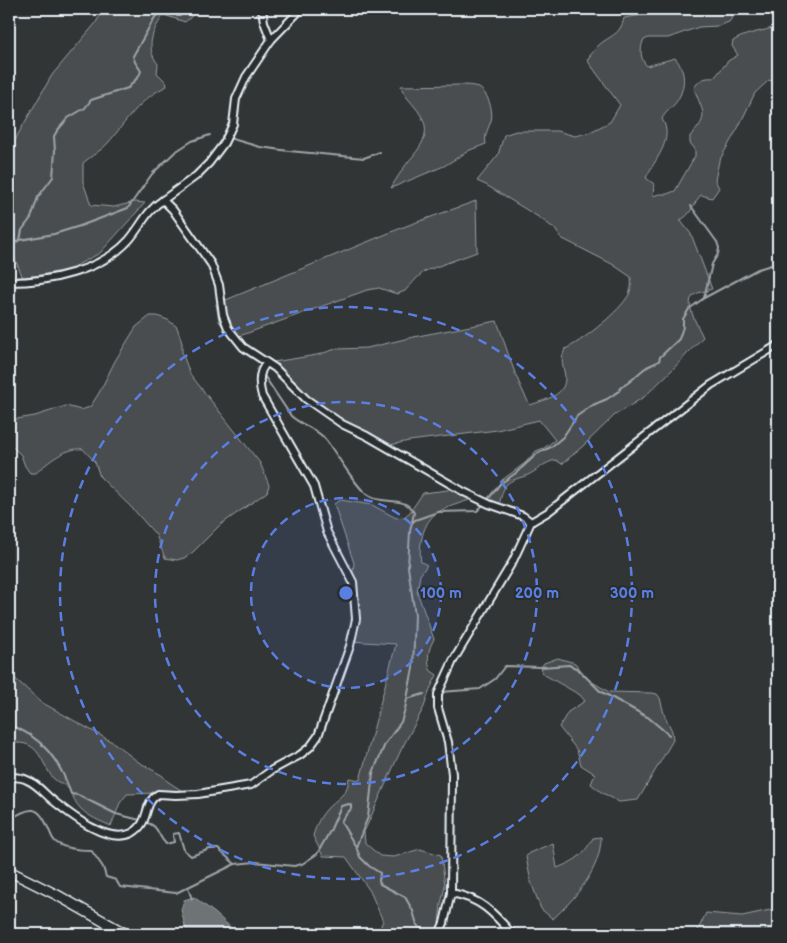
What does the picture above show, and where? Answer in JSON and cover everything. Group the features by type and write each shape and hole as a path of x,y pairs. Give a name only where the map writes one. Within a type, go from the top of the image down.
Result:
{"street":[{"path":"262,9 264,22 271,40"},
{"path":"9,282 67,275 100,262 121,248 132,236 150,209 196,176 224,143 231,131 236,99 240,89 271,40 301,9"},
{"path":"163,200 173,210 211,264 219,285 223,315 233,337 242,347 275,368 306,399 342,424 367,436 464,492 516,513 531,522"},
{"path":"439,934 444,923 450,893 452,774 448,742 438,708 438,694 450,667 513,561 531,522 548,512 711,385 778,345"},
{"path":"9,777 21,778 32,783 51,799 98,831 115,836 125,835 142,825 147,817 150,802 158,794 198,794 251,784 300,755 316,740 331,702 353,632 356,619 354,582 327,532 318,495 262,396 260,385 261,371 267,363"},
{"path":"9,871 57,895 126,934"},
{"path":"450,893 478,901 497,916 512,934"}],"shaded area":[{"path":"104,9 195,9 191,17 185,22 164,15 153,33 151,45 154,58 158,64 157,73 166,82 167,86 157,91 141,104 105,146 83,163 83,182 91,205 114,207 135,202 145,203 100,253 79,264 74,269 23,278 9,245 9,196 13,189 12,176 9,175 9,157 17,136 52,75 95,24"},
{"path":"676,9 739,9 729,22 718,26 699,27 668,38 648,38 643,41 641,54 647,66 675,58 679,63 684,79 680,96 662,119 665,127 665,142 646,178 654,184 653,196 675,191 695,156 695,149 690,143 690,136 701,123 703,114 694,88 702,80 714,78 728,61 738,55 732,46 733,41 778,26 778,87 775,82 769,80 755,93 719,161 715,180 719,188 712,198 701,195 687,216 680,220 691,234 712,289 693,296 690,305 703,337 644,397 615,415 562,464 556,460 552,461 528,475 508,483 503,490 498,507 484,503 502,480 525,463 536,451 555,440 539,420 497,430 409,441 385,446 334,421 267,363 317,355 336,349 367,348 497,321 516,374 530,405 556,395 564,386 565,379 562,360 565,349 589,334 621,305 630,292 631,277 612,264 561,238 555,229 540,218 477,181 498,155 504,135 516,131 557,131 575,136 588,133 610,122 620,105 587,60 601,43 620,29 624,18"},
{"path":"461,85 477,87 487,97 492,117 486,135 486,144 470,150 444,166 391,188 417,151 425,134 424,121 418,110 404,94 401,86"},
{"path":"476,201 477,252 425,271 405,291 397,294 379,288 367,290 231,339 219,321 216,304 406,226"},
{"path":"150,316 157,316 168,320 177,327 182,343 182,352 190,374 260,463 269,485 267,492 220,525 193,552 177,560 165,558 156,535 133,509 100,477 95,462 83,449 70,450 52,460 36,473 30,473 21,455 11,445 9,421 11,420 35,416 66,406 81,410 90,407 136,327"},
{"path":"452,485 472,499 438,512 433,516 425,528 420,549 421,562 427,565 420,575 417,592 434,639 429,654 430,670 437,675 424,707 401,750 364,832 365,843 380,856 394,857 420,849 441,855 445,886 438,934 383,934 381,925 383,921 370,891 346,857 323,856 313,836 318,822 324,813 344,793 349,778 360,780 396,644 349,641 354,606 352,578 354,563 334,504 340,500 372,505 396,518 404,517 410,512 423,493 448,490"},
{"path":"558,658 575,663 589,680 609,692 652,693 657,694 660,698 664,714 672,731 673,740 638,800 619,802 591,784 595,774 581,765 577,750 559,727 568,712 585,701 580,695 543,674 541,667 544,663"},
{"path":"9,673 41,702 114,743 137,761 163,776 167,781 184,792 127,794 120,803 111,826 95,819 81,809 69,789 53,778 39,754 30,746 16,743 9,753"},
{"path":"601,837 597,861 592,872 578,893 553,919 541,909 531,882 526,857 529,853 553,843 557,868 578,857 593,838"},
{"path":"194,897 238,934 187,934 181,910 184,900"},
{"path":"770,910 778,917 778,934 696,934 706,913 742,916"}],"waterway":[{"path":"9,246 20,240 22,230 31,218 38,197 53,177 54,136 57,131 68,118 85,108 91,100 128,88 141,71 133,56 155,17 166,11 180,16 183,9"},
{"path":"20,240 54,234 128,208 152,174 175,152 192,141 210,135"},
{"path":"222,136 260,147 289,151 364,158 380,152"},
{"path":"691,206 717,242 719,248 712,264 704,298"},
{"path":"487,501 500,484 516,473 538,453 551,447 563,437 577,416 619,391 621,387 644,369 659,361 660,357 679,339 683,327 683,319 689,309 704,298 758,269 778,263"},
{"path":"263,374 291,416 323,436 364,492 374,499 405,504 414,513 410,531 408,567 415,615 413,668 401,722 385,744 373,773 368,817 356,847"},
{"path":"412,523 415,520 438,512 477,511 484,504"},
{"path":"441,692 480,689 495,679 505,666 541,667 569,665 578,669 600,691 649,718 669,735"},
{"path":"407,699 424,694"},
{"path":"9,725 31,736 48,751 62,771 71,794 78,795 116,814 140,820"},
{"path":"9,820 23,812 33,810 41,816 55,842 69,848 91,850 103,867 106,877 116,880 120,887 176,893 235,864 255,862 294,866 302,864 317,854 341,806 349,804 351,809 341,822 360,857 380,873 380,884 405,897 413,911 417,925 427,934"},
{"path":"145,822 156,828 166,844 174,842 173,834 179,833 184,850 191,856 210,849 218,849 235,864"},
{"path":"188,888 192,899"}]}
